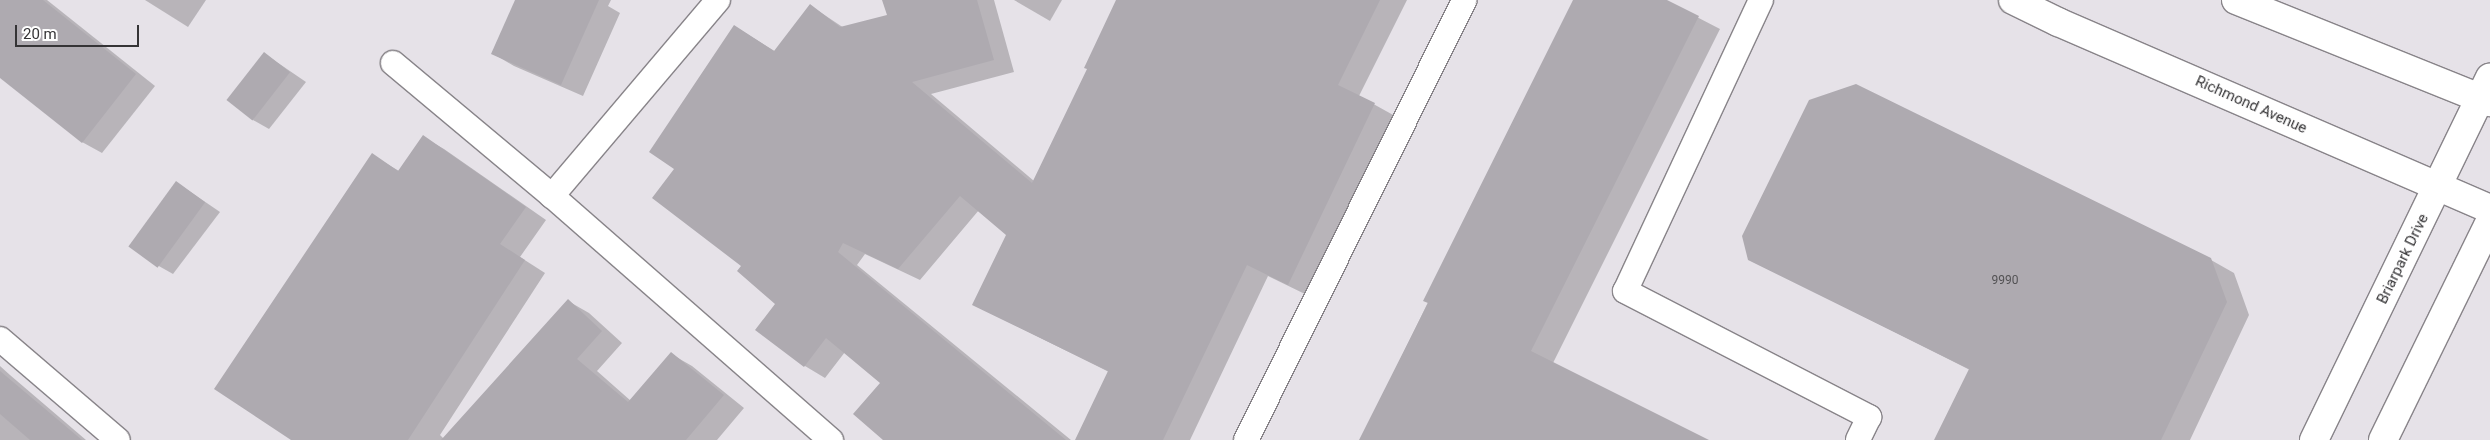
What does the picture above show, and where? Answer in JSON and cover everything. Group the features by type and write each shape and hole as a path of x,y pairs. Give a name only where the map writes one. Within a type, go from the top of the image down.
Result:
{"main road":[{"name":"Richmond Avenue","path":"2013,0 2058,22 2490,209"},
{"path":"2236,0 2486,92"},
{"name":"Briarpark Drive","path":"2314,440 2486,92"},
{"path":"2383,440 2490,222"}],"lane":[{"path":"552,196 718,0"},
{"path":"1246,440 1464,0"},
{"path":"1761,0 1625,291 1869,417 1858,440"},
{"path":"393,63 552,196 831,440"},
{"path":"0,339 118,440"}],"building":[{"path":"0,0 43,0 136,74 82,143 0,78"},
{"path":"515,0 599,0 561,85 491,54"},
{"path":"882,0 977,0 994,60 912,82 1032,183 1087,69 1084,68 1116,0 1380,0 1338,85 1375,103 1288,285 1247,265 1163,440 1075,440 1108,371 972,305 1006,235 960,196 898,269 843,243 838,252 1066,440 883,440 853,414 880,383 826,338 804,367 755,330 775,304 737,271 741,266 652,198 674,169 649,152 734,25 774,51 810,4 840,27 887,15"},
{"path":"1573,0 1667,0 1699,16 1531,351 1709,440 1359,440 1428,303 1423,301"},
{"path":"264,52 290,72 252,120 226,100"},
{"path":"1856,84 2211,258 2227,302 2161,440 1934,440 1969,369 1748,260 1742,236 1809,100"},
{"path":"423,135 526,207 500,244 525,260 408,440 291,440 214,389 372,153 398,171"},
{"path":"176,181 205,202 158,268 128,247"},
{"path":"568,299 602,331 577,359 628,402 671,352 724,395 686,440 441,440"},
{"path":"0,371 82,440 30,440 0,414"}]}
